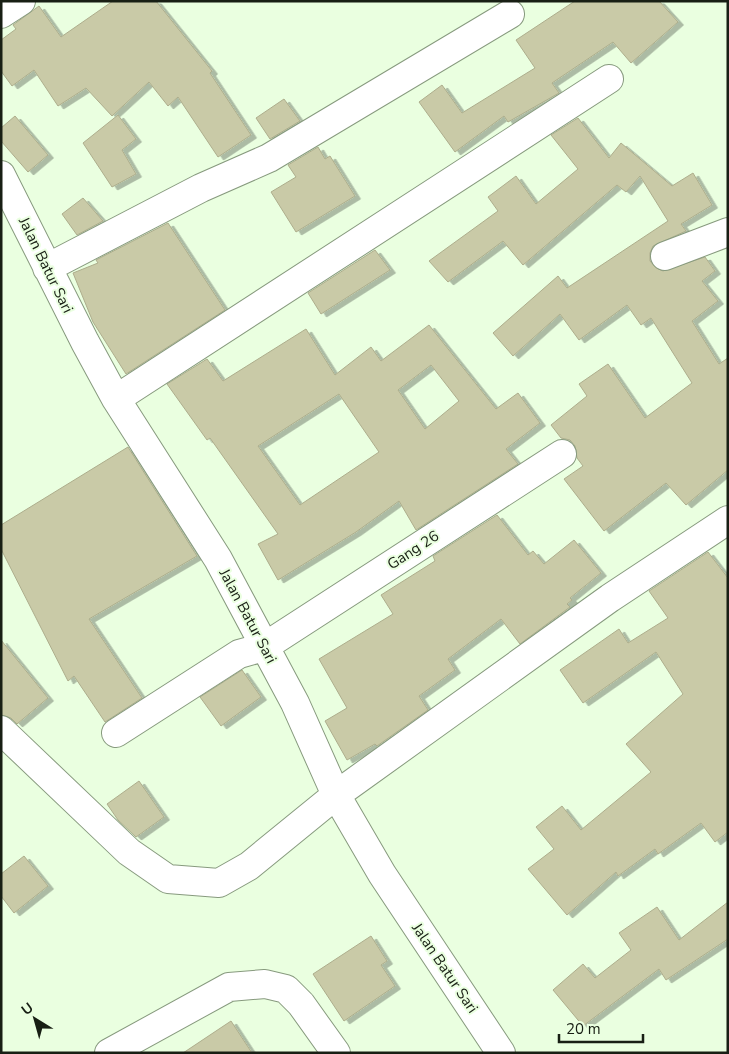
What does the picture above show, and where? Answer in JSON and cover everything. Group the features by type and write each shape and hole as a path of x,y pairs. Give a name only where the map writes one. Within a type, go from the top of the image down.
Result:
{"street":[{"path":"1,14 21,1"},
{"path":"47,268 201,188 269,158 510,14"},
{"path":"116,399 609,80"},
{"name":"Jalan Batur Sari","path":"1,175 47,268 116,399 218,559 295,703 336,795 382,874 500,1053"},
{"path":"665,256 728,232"},
{"name":"Gang 26","path":"116,733 239,654 264,647 562,454"},
{"path":"1,730 129,852 168,879 219,883 249,866 336,795 610,598 728,520"},
{"path":"110,1053 229,987 266,984 286,989 302,1004 336,1053"}],"building":[{"path":"113,1 156,1 212,71 210,73 251,135 218,157 178,97 168,106 149,82 112,116 86,88 58,106 34,70 12,86 1,71 1,40 16,29 13,25 39,6 61,37"},
{"path":"575,1 659,1 678,22 631,63 613,42 552,83 559,93 508,122 504,116 455,152 419,102 442,85 462,113 535,68 516,40"},
{"path":"284,99 300,121 270,139 256,118"},
{"path":"118,115 136,139 122,150 136,174 112,187 83,143"},
{"path":"15,116 48,155 28,172 1,141 1,128"},
{"path":"578,118 609,158 621,143 672,186 693,173 712,205 681,224 686,231 653,246 650,253 650,261 656,268 663,271 705,257 715,271 702,281 718,301 692,321 719,364 728,358 728,470 686,505 666,483 604,531 564,479 583,466 577,458 575,446 570,440 561,438 551,425 587,396 579,384 608,364 645,418 692,383 651,318 641,325 627,305 579,340 560,314 513,356 493,333 558,276 567,288 668,221 640,176 626,192 617,185 523,265 503,241 448,282 429,261 498,211 488,197 516,176 536,204 578,169 551,135"},
{"path":"318,147 325,159 330,156 355,196 296,232 271,192 296,177 288,165"},
{"path":"83,198 103,221 77,235 62,214"},
{"path":"168,223 225,310 126,374 93,322 73,273 98,263 96,260"},
{"path":"375,250 390,270 321,314 308,293"},
{"path":"429,325 496,409 518,393 540,423 506,449 518,464 416,530 399,501 356,532 278,580 258,544 278,534 210,438 207,440 167,384 207,359 223,381 306,329 335,375 371,347 381,361","holes":["431,365 459,401 425,429 398,390","339,394 379,452 300,505 258,446"]},
{"path":"128,447 197,556 89,619 142,698 105,722 74,676 68,681 1,549 1,525"},
{"path":"497,515 528,555 533,551 544,564 574,540 601,573 570,598 572,600 567,604 570,607 520,644 501,619 448,659 455,670 419,696 428,710 377,746 375,744 347,760 325,721 347,708 319,659 393,614 381,595 435,561 433,556"},
{"path":"708,552 728,578 728,832 715,842 701,823 658,854 655,849 618,876 616,872 567,915 528,869 554,849 536,827 562,806 581,830 651,772 626,744 683,694 656,652 583,703 560,670 619,629 628,643 668,618 649,591"},
{"path":"1,640 48,698 17,724 11,718 1,715"},
{"path":"242,670 261,697 221,726 200,697"},
{"path":"139,781 164,817 136,837 118,820 107,804"},
{"path":"24,856 48,886 14,913 1,896 1,874"},
{"path":"728,902 728,939 666,980 659,969 583,1026 553,990 583,964 595,978 631,950 619,933 657,907 679,940"},
{"path":"371,936 387,961 381,965 395,986 344,1021 313,974"},
{"path":"231,1021 252,1053 183,1053"}]}
